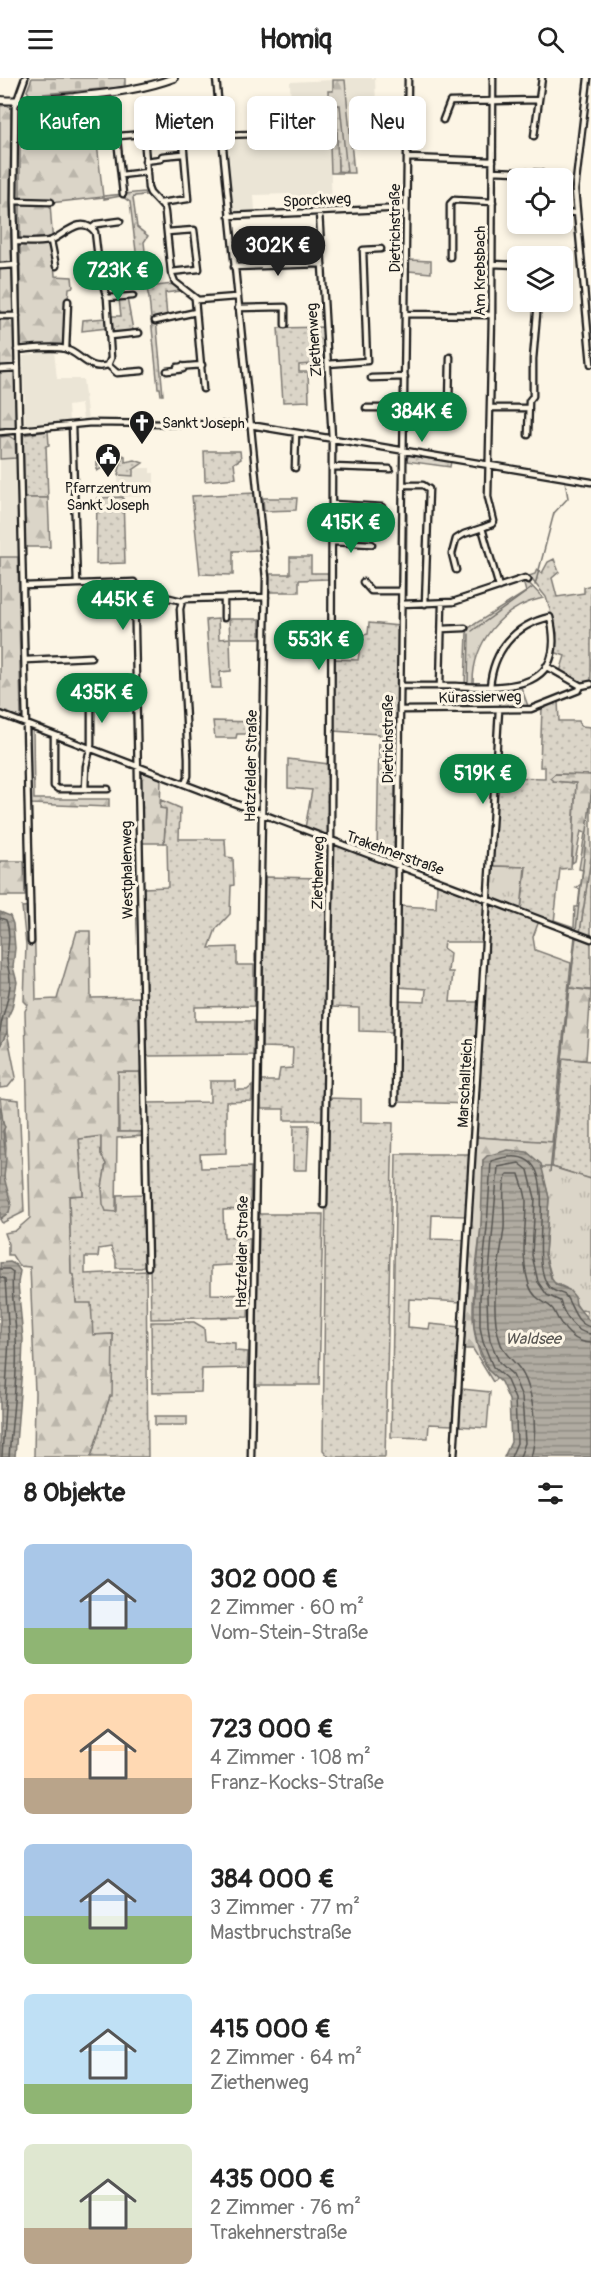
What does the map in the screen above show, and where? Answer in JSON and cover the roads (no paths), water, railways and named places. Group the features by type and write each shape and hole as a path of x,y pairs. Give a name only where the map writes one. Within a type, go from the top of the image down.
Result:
{"main road":[{"path":"0,100 17,101 125,91 174,78"}],"street":[{"path":"25,78 17,101 14,201 31,942"},
{"name":"Hatzfelder Straße","path":"216,78 218,96"},
{"name":"Dietrichstraße","path":"408,78 408,96"},
{"name":"Am Krebsbach","path":"482,528 494,521 488,502 493,78"},
{"path":"534,136 542,78"},
{"path":"588,78 575,190 589,317 591,362"},
{"path":"443,120 450,102 539,100"},
{"path":"123,194 117,139 119,136 134,135"},
{"path":"144,150 150,193 160,203 165,213 171,272 175,282 195,299 201,301 237,297"},
{"path":"160,203 188,199 183,150"},
{"name":"Hatzfelder Straße","path":"223,150 262,532 266,597 251,1457"},
{"name":"Dietrichstraße","path":"395,1102 408,150"},
{"path":"145,161 161,159 162,156 183,154"},
{"path":"408,158 492,161"},
{"path":"493,171 507,173"},
{"path":"121,175 147,172"},
{"path":"450,257 450,204 454,200 493,202"},
{"path":"14,201 51,202"},
{"name":"Sporckweg","path":"229,216 406,208"},
{"name":"Ziethenweg","path":"319,212 332,438 330,842 324,1205"},
{"path":"92,228 97,224 120,221"},
{"path":"15,242 51,241 68,228 86,225 92,228"},
{"path":"92,228 100,275 107,298 111,358 108,365"},
{"path":"167,232 195,230 199,269 171,272"},
{"path":"51,241 56,266"},
{"path":"328,364 367,361 361,250 381,249"},
{"path":"99,261 125,260"},
{"path":"234,267 321,264"},
{"path":"492,264 507,265"},
{"path":"0,266 16,265"},
{"path":"107,298 133,296"},
{"path":"195,299 203,389"},
{"path":"66,349 68,301"},
{"path":"238,308 285,304 285,325"},
{"path":"155,321 196,312"},
{"path":"528,435 537,312"},
{"path":"406,314 492,315"},
{"path":"0,316 17,316"},
{"path":"110,336 139,333"},
{"path":"17,350 66,349 88,364 99,367 108,365"},
{"path":"366,408 446,408 449,404 450,357"},
{"path":"167,370 202,364"},
{"path":"108,365 117,373 142,371"},
{"path":"0,369 18,369"},
{"path":"371,378 405,377"},
{"path":"490,408 529,408"},
{"path":"0,432 124,422 250,425 591,482"},
{"path":"72,425 77,584"},
{"path":"295,468 296,433"},
{"path":"332,467 390,469"},
{"path":"404,485 423,485 429,489 425,604"},
{"path":"332,504 382,507"},
{"path":"456,570 452,554 456,539 482,528 499,587"},
{"path":"332,542 372,544"},
{"path":"401,604 442,604 464,600 525,578 528,580"},
{"name":"Westphalenweg","path":"24,586 134,582 148,1267"},
{"path":"363,582 371,591 402,591"},
{"path":"157,599 170,598 182,601 186,599 266,597"},
{"path":"224,598 224,618"},
{"path":"182,601 180,609 188,758 188,776 185,784"},
{"path":"440,686 442,604"},
{"path":"400,686 440,686 470,687 490,687 509,687 527,683 546,666 553,648 554,636 550,617 530,623 507,641 494,663 490,687"},
{"path":"442,629 465,628"},
{"path":"26,660 88,659 91,657"},
{"path":"546,666 582,686"},
{"name":"Kürassierweg","path":"400,710 531,709 591,684"},
{"path":"85,789 86,766 90,749 91,696"},
{"path":"91,706 104,706"},
{"name":"Marschallteich","path":"454,1457 499,710"},
{"name":"Trakehnerstraße","path":"0,714 330,842 591,939"},
{"path":"54,736 54,786 58,789 108,789"}],"water":[{"path":"0,912 10,916 13,924 15,948 13,967 17,982 12,1008 7,1019 7,1032 0,1046"},
{"path":"0,1106 5,1127 3,1131 6,1159 4,1177 11,1204 9,1212 0,1219"},
{"name":"Waldsee","path":"508,1150 527,1152 541,1164 549,1198 545,1254 551,1278 556,1285 569,1290 575,1297 576,1305 591,1323 591,1457 504,1457 511,1442 509,1400 501,1382 489,1371 477,1343 474,1327 474,1297 481,1226 483,1160 487,1156"},
{"path":"10,1262 20,1271 18,1283 23,1339 22,1367 15,1457 0,1457 0,1263"}],"waterway":[{"path":"535,585 554,513 568,498 565,481"},
{"path":"406,601 407,514"},
{"path":"472,631 532,588"},
{"path":"468,684 469,634"},
{"path":"467,690 467,705"},
{"path":"576,930 591,795"},
{"path":"550,1172 575,936"},
{"path":"255,954 255,962"}],"place":[{"name":"Sankt Joseph","path":"142,446"},
{"name":"Pfarrzentrum Sankt Joseph","path":"108,479"}]}
